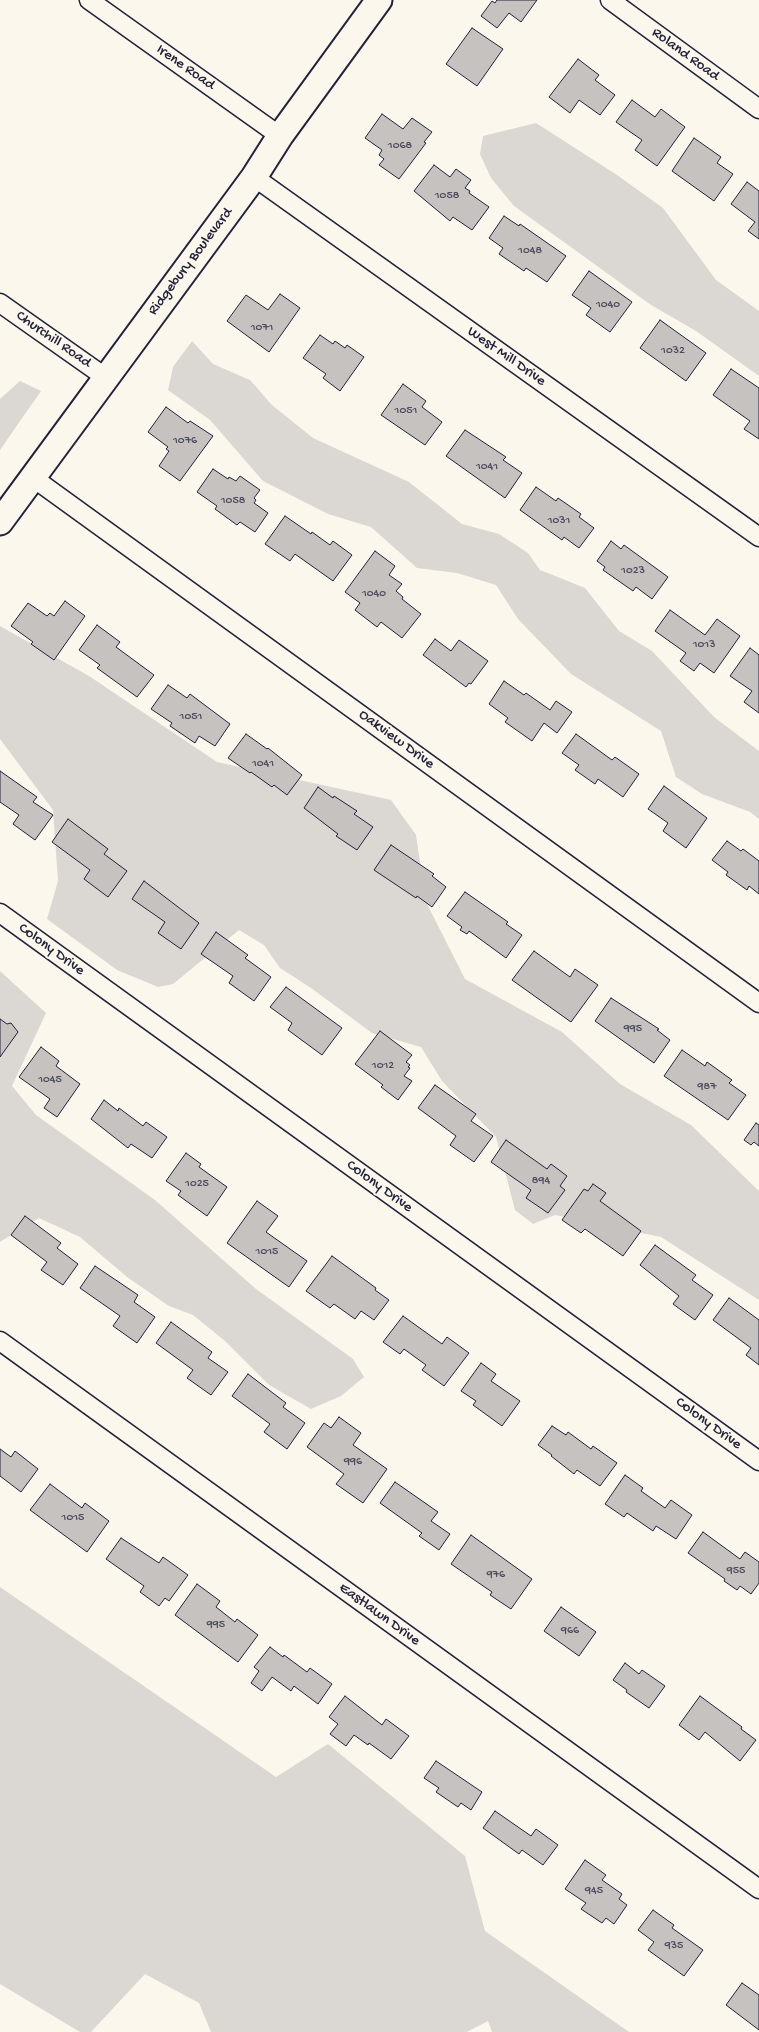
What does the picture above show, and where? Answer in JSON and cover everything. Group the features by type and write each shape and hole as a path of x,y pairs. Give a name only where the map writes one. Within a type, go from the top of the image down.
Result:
{"street":[{"name":"Irene Road","path":"89,0 280,136"},
{"name":"Ridgebury Boulevard","path":"0,522 254,177 280,136 379,0"},
{"name":"Roland Road","path":"610,0 759,109"},
{"name":"West Mill Drive","path":"254,177 759,537"},
{"name":"Churchill Road","path":"0,303 105,377"},
{"name":"Oakview Drive","path":"32,477 759,1003"},
{"name":"Colony Drive","path":"0,913 759,1461"},
{"name":"Eastlawn Drive","path":"0,1341 759,1889"}],"shaded area":[{"path":"536,123 617,175 663,208 716,280 759,311 759,376 696,331 651,305 514,206 491,178 480,154 483,136"},
{"path":"192,341 213,364 250,380 272,405 313,438 409,482 462,524 499,534 528,553 540,570 585,588 619,631 652,651 714,717 759,751 759,819 750,812 702,794 676,777 661,731 571,674 518,619 496,585 457,573 417,568 371,527 328,514 263,481 210,420 168,390 173,367"},
{"path":"20,381 41,391 0,450 0,399"},
{"path":"0,626 89,676 217,762 391,800 416,835 426,902 465,979 562,1032 620,1084 691,1125 759,1191 759,1300 661,1237 555,1215 533,1224 515,1210 496,1137 442,1081 421,1047 372,1033 311,988 280,968 264,945 239,930 173,984 158,987 117,970 47,919 58,881 53,810 0,739"},
{"path":"0,971 46,1013 12,1086 36,1115 155,1200 256,1289 353,1359 364,1377 341,1396 311,1409 269,1385 225,1341 193,1315 169,1306 127,1277 80,1237 39,1218 0,1242"},
{"path":"0,1587 276,1777 328,1744 465,1856 485,1931 629,2032 492,2032 488,2021 467,2032 211,2032 199,2003 145,1974 91,2032 80,2032 0,1984"}],"building":[{"path":"497,0 537,0 521,22 509,13 497,28 481,16 492,1 495,3"},
{"path":"472,28 503,49 477,86 446,64"},
{"path":"578,59 599,75 595,80 615,95 600,115 579,100 570,113 549,97"},
{"path":"632,100 655,117 661,109 685,127 657,166 635,150 642,140 616,122"},
{"path":"382,114 403,129 412,118 432,132 399,179 379,165 384,159 379,155 382,150 365,138"},
{"path":"694,138 721,157 717,163 733,174 714,201 672,171"},
{"path":"434,165 450,177 456,169 471,180 465,188 489,207 472,230 453,217 450,221 414,191"},
{"path":"747,182 759,191 759,239 748,231 755,222 731,204"},
{"path":"504,216 519,226 520,224 566,256 547,282 526,268 524,271 499,254 503,248 489,238"},
{"path":"589,271 632,302 610,332 586,315 591,308 572,295"},
{"path":"280,294 300,308 269,352 227,321 246,295 268,310"},
{"path":"660,320 706,353 686,381 640,348"},
{"path":"320,335 333,344 335,341 345,348 347,345 364,357 340,391 323,378 326,374 303,358"},
{"path":"731,369 759,388 759,439 744,429 750,421 713,395"},
{"path":"403,384 426,401 422,407 442,422 425,445 381,415"},
{"path":"166,407 188,423 190,421 213,436 180,481 159,466 169,451 166,449 168,447 148,432"},
{"path":"465,430 506,457 503,460 522,473 505,498 446,456"},
{"path":"213,469 228,479 229,477 236,481 240,476 260,490 254,498 256,500 254,503 268,513 255,532 240,522 237,525 215,509 217,506 197,492"},
{"path":"536,487 556,501 558,498 581,514 579,517 594,528 579,548 564,537 562,540 520,510"},
{"path":"285,516 330,545 333,541 352,555 333,581 295,554 290,561 265,544"},
{"path":"611,541 621,549 624,545 668,577 652,599 636,587 633,591 603,570 605,567 597,561"},
{"path":"375,551 395,566 389,575 402,584 396,591 403,597 402,599 421,614 402,638 381,622 377,627 355,610 360,603 345,592"},
{"path":"65,601 85,616 54,660 31,644 33,642 11,626 28,603 47,616 50,613 54,616"},
{"path":"670,610 705,635 717,619 740,636 714,673 700,663 694,671 680,661 686,653 655,631"},
{"path":"97,625 120,642 116,647 154,675 137,697 97,668 100,665 79,650"},
{"path":"435,639 451,651 459,640 488,661 471,684 469,683 466,687 423,655"},
{"path":"750,648 759,655 759,713 744,702 752,691 730,676"},
{"path":"504,681 524,695 526,693 550,710 556,701 572,712 557,733 544,723 532,741 505,722 508,718 489,704"},
{"path":"168,685 187,698 190,694 230,724 215,746 199,736 195,743 170,726 172,723 151,709"},
{"path":"246,734 268,748 302,775 287,795 274,785 272,787 228,758"},
{"path":"576,734 612,760 615,757 639,774 623,797 598,779 595,784 575,770 579,765 562,753"},
{"path":"0,771 37,797 33,802 53,815 35,840 13,824 19,815 0,802"},
{"path":"664,786 707,818 686,848 663,831 668,823 648,809"},
{"path":"318,787 333,798 334,796 357,811 354,814 373,827 357,850 336,836 338,834 304,808"},
{"path":"68,819 108,849 104,854 127,871 108,897 84,879 90,870 52,842"},
{"path":"727,841 741,851 743,849 759,861 759,894 749,886 747,890 726,875 728,872 712,860"},
{"path":"391,845 434,874 432,876 446,887 432,907 374,870"},
{"path":"144,881 199,923 181,949 158,933 165,922 132,899"},
{"path":"465,892 508,922 506,924 522,935 506,958 469,931 467,934 460,930 462,927 447,916"},
{"path":"216,932 248,955 245,958 271,977 254,1001 229,983 233,976 201,954"},
{"path":"534,951 570,977 575,969 598,985 571,1022 512,980"},
{"path":"286,987 342,1028 322,1055 288,1030 292,1023 270,1007"},
{"path":"611,998 659,1029 657,1030 670,1040 654,1063 595,1021"},
{"path":"0,1019 7,1024 11,1023 18,1032 0,1057"},
{"path":"380,1031 412,1055 406,1062 410,1065 408,1067 410,1068 404,1076 412,1081 398,1100 381,1087 383,1085 355,1064"},
{"path":"41,1047 59,1061 56,1066 80,1084 57,1117 44,1108 50,1099 19,1077"},
{"path":"682,1050 705,1066 707,1062 732,1080 729,1083 746,1095 728,1120 664,1076"},
{"path":"435,1085 476,1114 471,1121 493,1136 474,1162 450,1145 456,1136 418,1108"},
{"path":"104,1100 118,1111 119,1108 143,1126 146,1122 167,1137 152,1158 131,1144 128,1148 91,1119"},
{"path":"756,1123 759,1125 759,1146 754,1142 751,1145 744,1140"},
{"path":"506,1140 547,1169 551,1164 567,1176 560,1186 565,1190 548,1213 526,1198 531,1190 491,1162"},
{"path":"186,1153 201,1164 199,1167 227,1187 207,1216 178,1195 181,1191 166,1181"},
{"path":"593,1184 606,1193 600,1201 641,1231 623,1256 585,1229 581,1233 562,1220 584,1189 588,1191"},
{"path":"257,1201 278,1216 266,1232 307,1261 289,1287 227,1243"},
{"path":"25,1216 61,1243 57,1248 78,1264 63,1285 41,1270 47,1262 11,1235"},
{"path":"655,1245 696,1275 692,1280 713,1295 695,1320 673,1304 679,1296 640,1265"},
{"path":"332,1256 376,1288 375,1290 389,1300 374,1320 361,1311 355,1319 334,1304 330,1308 306,1291"},
{"path":"95,1266 138,1295 134,1302 155,1317 137,1343 113,1326 120,1316 80,1288"},
{"path":"729,1298 759,1320 759,1365 746,1355 751,1348 713,1320"},
{"path":"403,1316 442,1344 447,1337 469,1353 444,1386 422,1370 426,1365 404,1349 400,1354 383,1342"},
{"path":"171,1322 212,1352 208,1358 228,1372 211,1395 187,1378 193,1370 156,1343"},
{"path":"481,1363 496,1374 491,1381 520,1401 502,1426 473,1405 476,1401 461,1391"},
{"path":"248,1374 286,1403 283,1407 305,1423 287,1449 264,1432 270,1424 232,1396"},
{"path":"339,1417 361,1433 353,1445 387,1469 363,1503 336,1484 344,1474 307,1447 324,1423 331,1428"},
{"path":"552,1426 566,1435 568,1432 591,1449 593,1446 617,1463 600,1486 577,1470 574,1474 538,1445"},
{"path":"0,1449 11,1457 15,1451 38,1469 21,1492 0,1476"},
{"path":"625,1475 643,1488 641,1491 665,1508 671,1500 692,1515 676,1539 656,1526 653,1531 627,1513 624,1517 605,1504"},
{"path":"395,1482 438,1512 431,1521 450,1534 439,1550 419,1536 422,1533 380,1503"},
{"path":"50,1484 82,1508 85,1503 109,1521 87,1552 30,1510"},
{"path":"703,1532 740,1559 745,1552 759,1562 759,1583 751,1594 740,1586 737,1590 724,1581 725,1579 688,1553"},
{"path":"471,1535 532,1579 511,1609 490,1595 492,1592 451,1564"},
{"path":"121,1538 159,1563 163,1557 188,1575 169,1601 165,1598 159,1606 140,1592 144,1586 106,1559"},
{"path":"197,1584 220,1601 216,1607 235,1622 237,1619 258,1635 238,1662 175,1615"},
{"path":"561,1607 596,1632 579,1656 544,1631"},
{"path":"270,1647 307,1672 310,1668 332,1684 318,1704 294,1686 291,1691 272,1677 262,1691 251,1683 259,1671 254,1667"},
{"path":"625,1663 639,1674 642,1670 665,1686 649,1708 613,1680"},
{"path":"345,1696 382,1725 386,1719 409,1736 391,1759 354,1735 346,1746 330,1734 338,1724 329,1717"},
{"path":"700,1696 742,1727 741,1729 756,1740 740,1761 705,1732 699,1740 679,1725"},
{"path":"436,1761 482,1792 471,1810 461,1803 458,1807 436,1792 439,1788 424,1778"},
{"path":"495,1811 531,1836 536,1829 558,1845 543,1865 522,1850 519,1854 483,1828"},
{"path":"585,1860 606,1875 602,1880 622,1894 619,1899 627,1905 614,1924 606,1918 602,1923 581,1909 586,1903 565,1889"},
{"path":"653,1910 674,1925 672,1928 703,1950 684,1976 648,1950 654,1942 638,1930"},
{"path":"742,1983 759,1995 759,2030 726,2005"}]}
